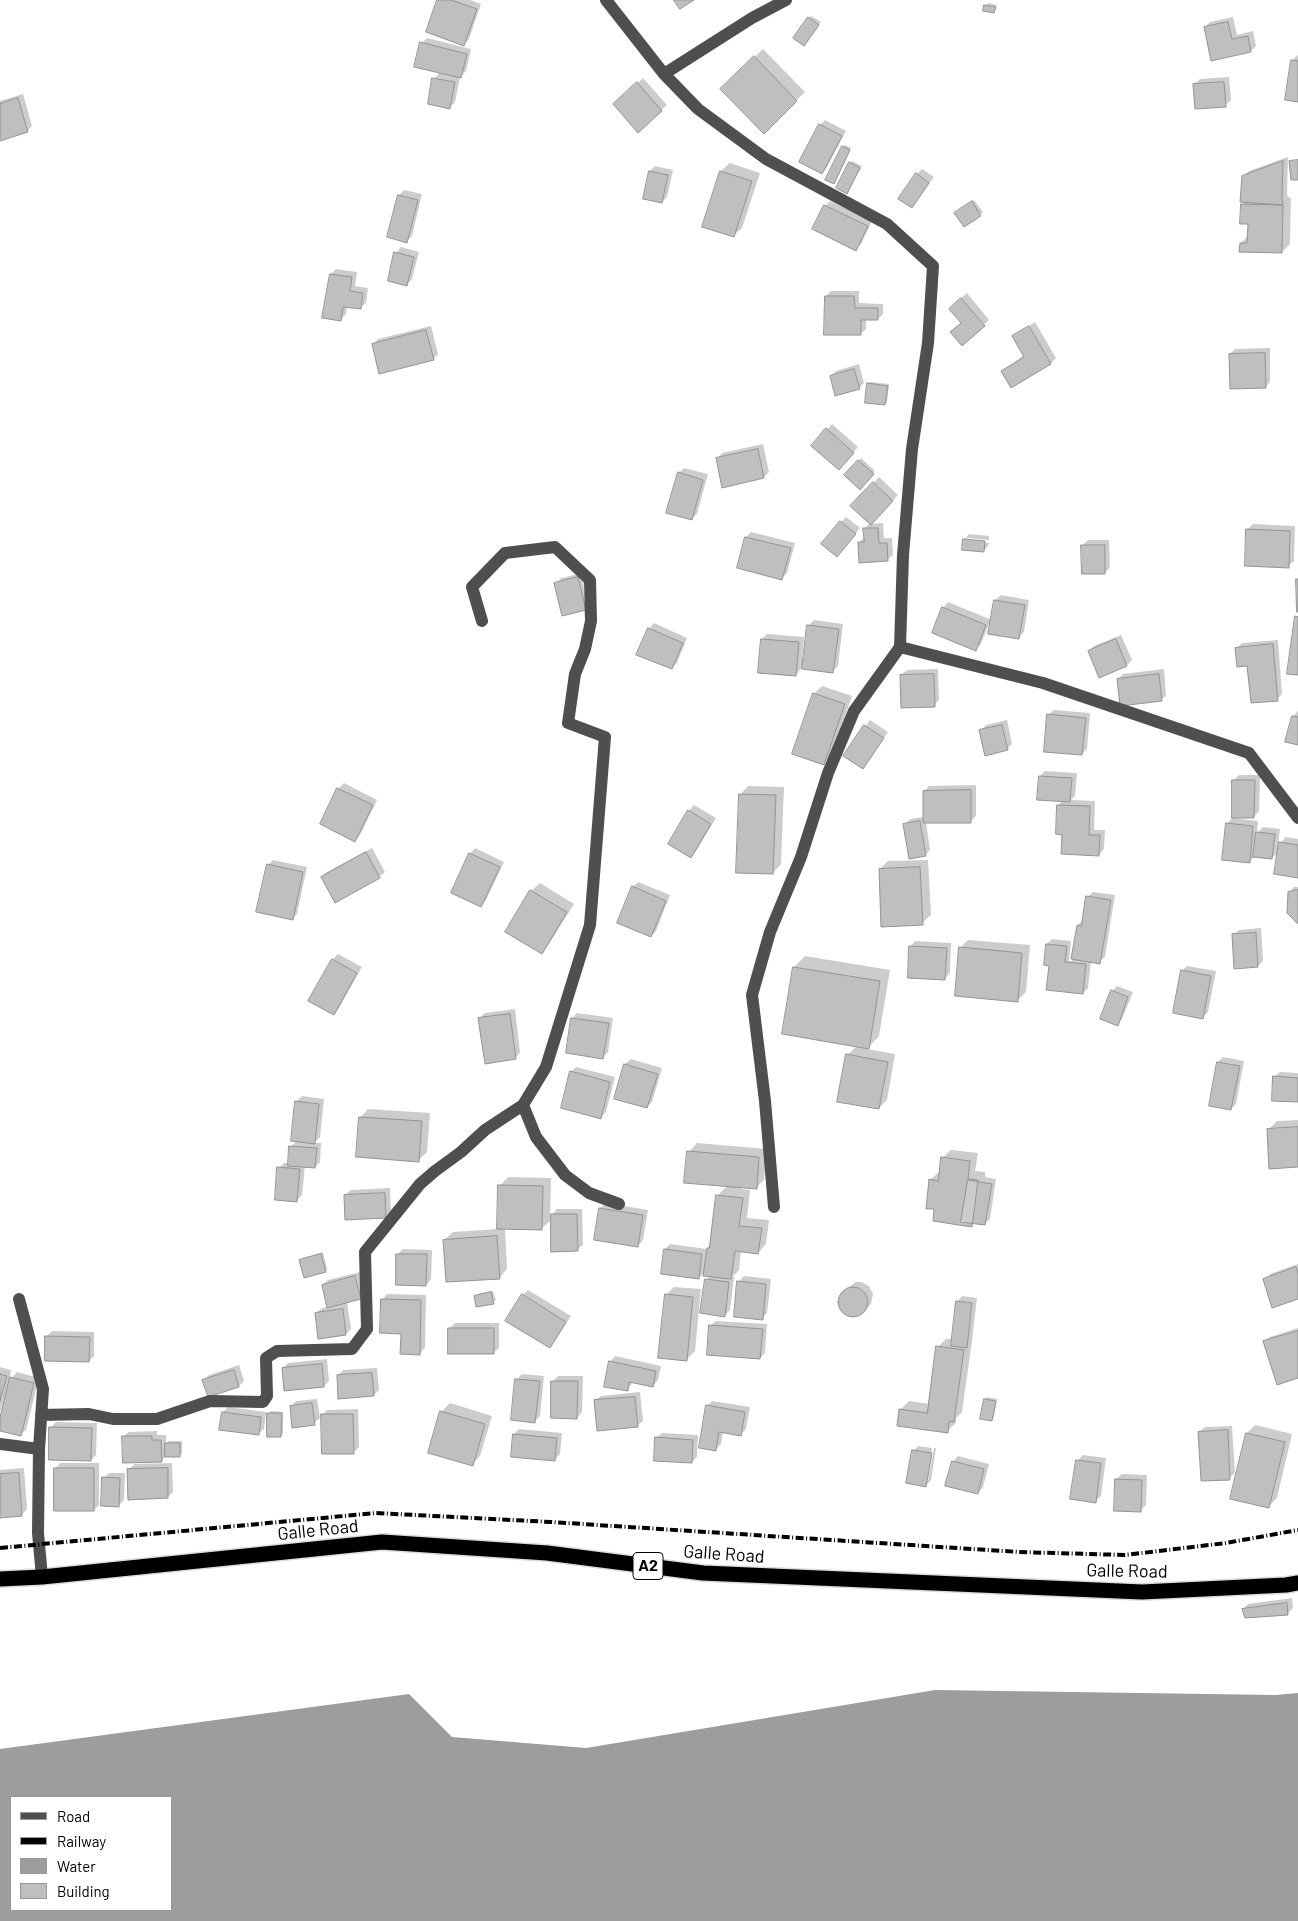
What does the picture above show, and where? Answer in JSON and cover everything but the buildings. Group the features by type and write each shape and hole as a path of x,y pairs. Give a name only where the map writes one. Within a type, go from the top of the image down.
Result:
{"highway":[{"name":"Galle Road","path":"0,1579 42,1577 382,1542 548,1553 713,1574 1142,1592 1298,1583"}],"street":[{"path":"606,0 664,74 698,110 766,159 887,224 933,266 928,343 912,450 903,555 900,647 854,711 828,773 801,857 770,932 752,996 765,1101 774,1207"},
{"path":"664,74 752,18 786,0"},
{"path":"40,1415 88,1414 113,1419 157,1419 210,1401 263,1402 267,1396 266,1358 277,1351 352,1349 367,1330 364,1252 420,1184 461,1152 484,1130 523,1106 546,1067 590,925 605,736 568,723 575,674 585,649 592,621 590,580 555,547 505,553 472,587 482,621"},
{"path":"900,647 1043,683 1249,752 1298,818"},
{"path":"523,1106 536,1137 565,1175 589,1193 619,1204"},
{"path":"19,1299 43,1389 40,1415 38,1533 42,1577"},
{"path":"0,1444 39,1449"}],"water":[{"path":"935,1690 1276,1695 1298,1693 1298,1921 0,1921 0,1749 409,1694 452,1737 586,1748"}],"railway":[{"path":"0,1548 376,1513 551,1522 1019,1552 1125,1555 1226,1543 1298,1530"}]}
